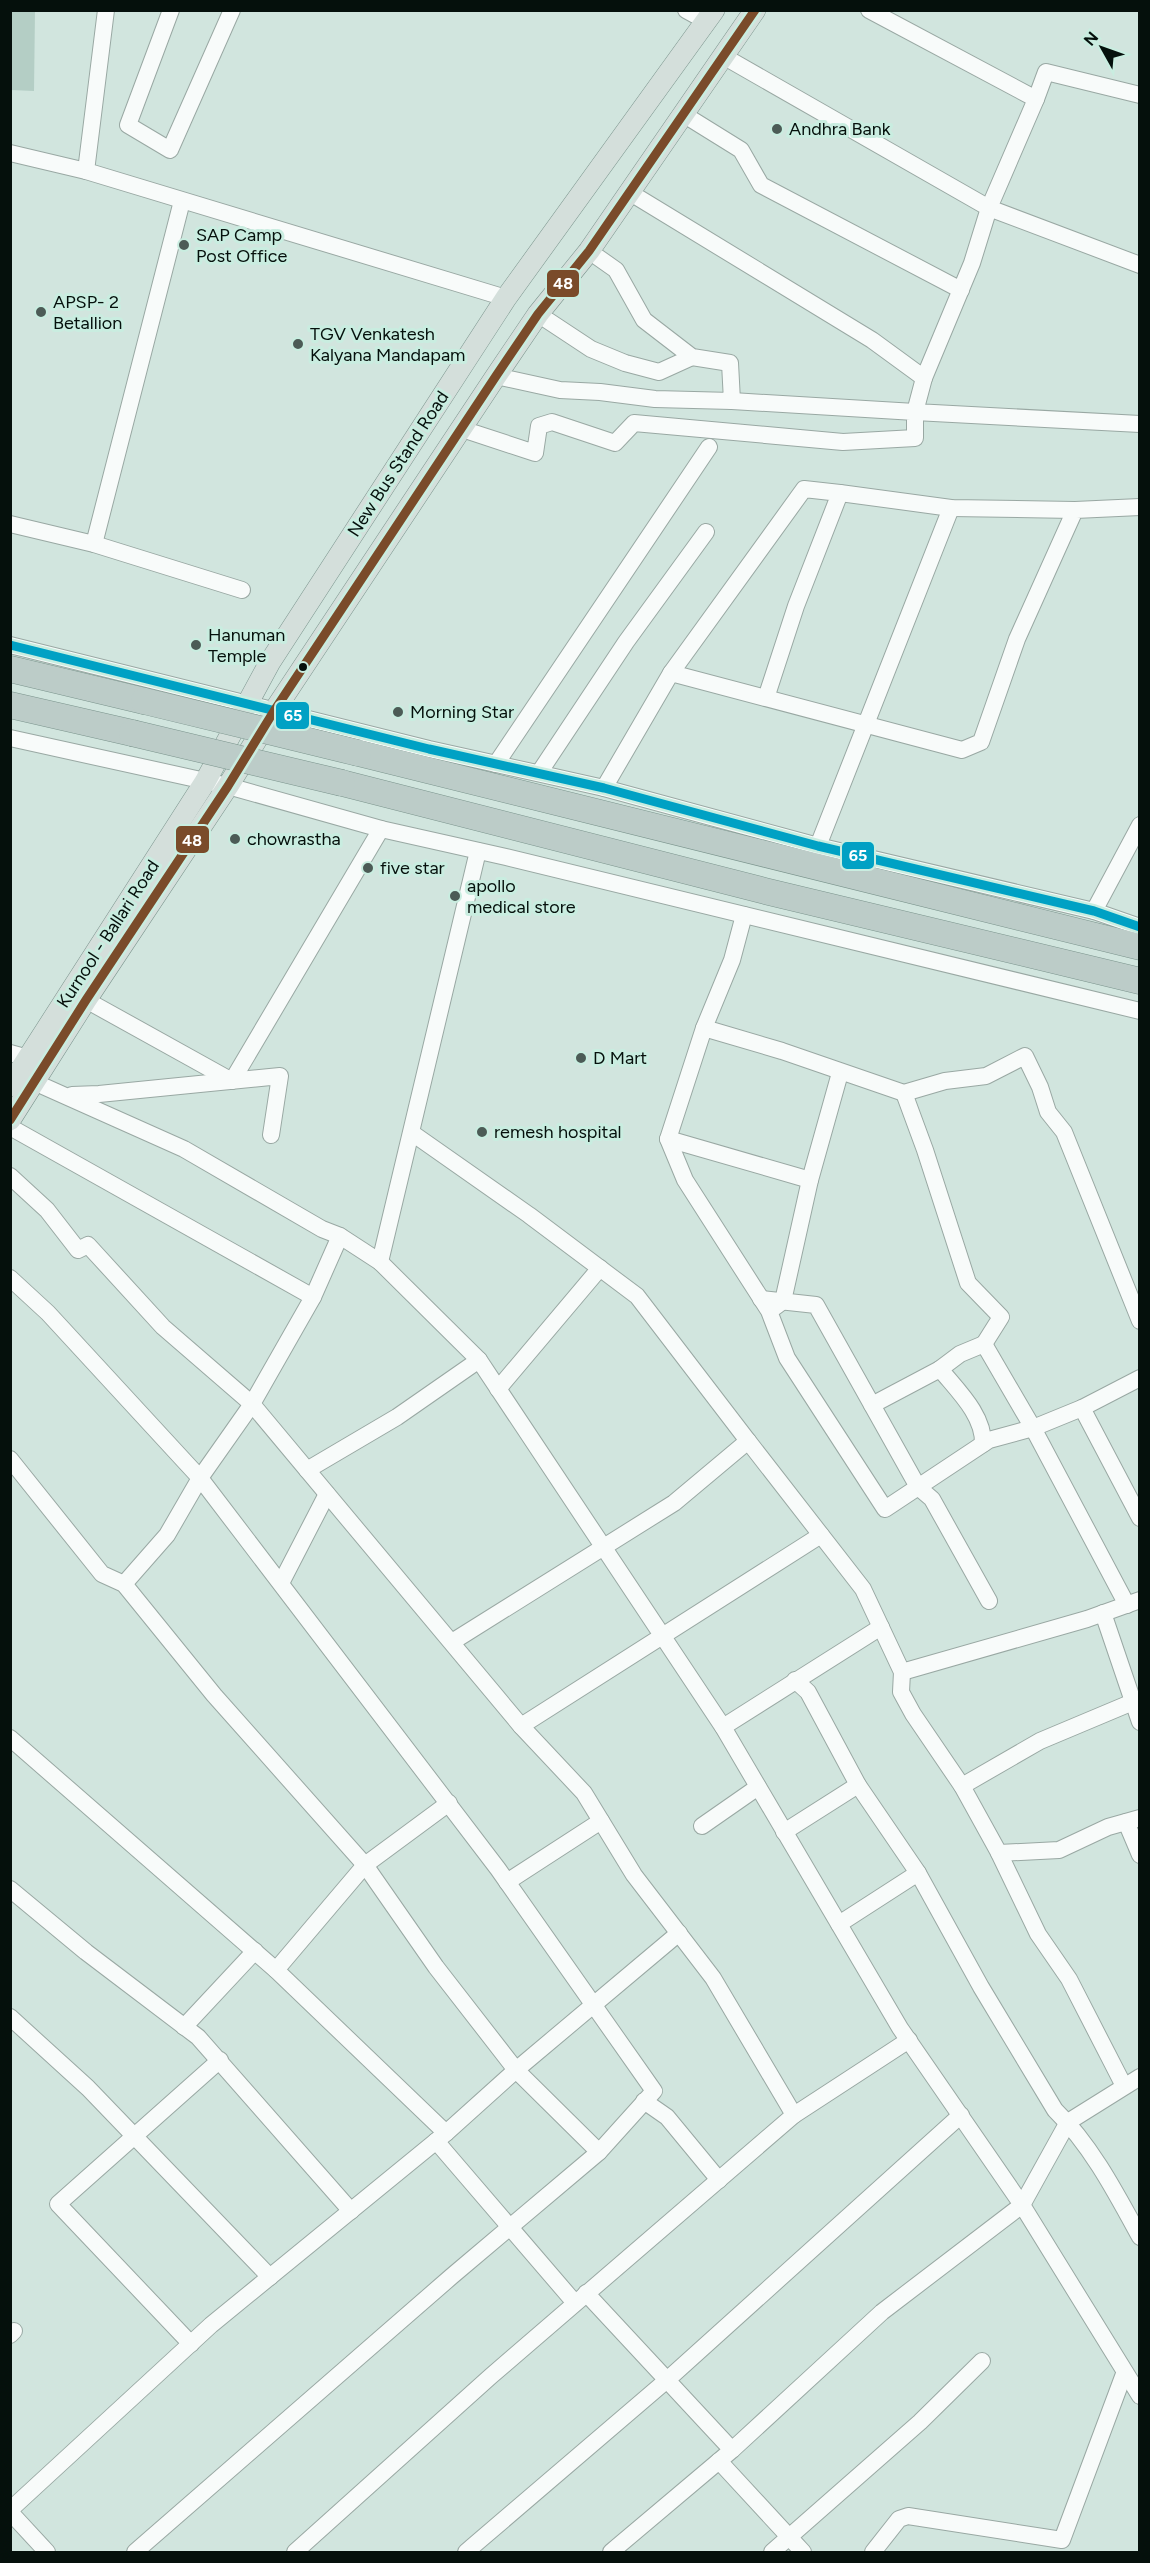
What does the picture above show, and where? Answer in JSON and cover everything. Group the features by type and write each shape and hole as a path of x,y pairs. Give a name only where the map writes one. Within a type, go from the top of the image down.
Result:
{"highway":[{"path":"10,669 1140,947"},
{"path":"10,705 342,783 765,891 1140,981"}],"main road":[{"name":"New Bus Stand Road","path":"274,711 538,314 589,251 755,10"},
{"name":"New Bus Stand Road","path":"205,782 270,662 506,298 710,16"},
{"name":"Kurnool - Ballari Road","path":"10,1120 86,1000 228,786 274,711"},
{"name":"Kurnool - Ballari Road","path":"10,1086 19,1055 205,782"}],"street":[{"path":"86,171 106,10"},
{"path":"171,10 128,125 170,150 232,10"},
{"path":"686,10 710,16"},
{"path":"869,10 1036,99"},
{"path":"723,56 989,208 1140,265"},
{"path":"462,429 535,453 539,426 552,422 615,443 633,423 843,442 915,438 915,412 924,378 961,290 989,208 1046,72 1140,95"},
{"path":"684,114 741,150 761,184 961,290"},
{"path":"10,153 86,171 506,298"},
{"path":"629,192 872,340 924,378"},
{"path":"94,544 182,201"},
{"path":"589,251 616,270 644,320 692,357 730,363 732,401"},
{"path":"538,314 591,349 625,363 659,372 692,357"},
{"path":"496,376 560,390 655,399 732,401 1140,424"},
{"path":"496,764 709,447"},
{"path":"604,788 671,674 804,489 951,508 1075,510 1140,507"},
{"path":"766,698 796,606 840,493"},
{"path":"818,846 951,508"},
{"path":"671,674 962,750 981,742 1017,639 1075,510"},
{"path":"10,524 94,544 242,590"},
{"path":"539,773 626,642 706,532"},
{"path":"10,645 274,711 604,788 818,846 1094,911 1140,927"},
{"path":"10,738 228,786 381,829 1140,1011"},
{"path":"1094,911 1140,825"},
{"path":"232,1081 381,829"},
{"path":"381,1262 478,851"},
{"path":"744,915 732,960 704,1028 668,1139 685,1180 765,1305 787,1358 885,1509 983,1443 1032,1428 1082,1408 1140,1378"},
{"path":"86,1000 232,1081"},
{"path":"704,1028 782,1051 840,1073 904,1093 945,1081 986,1076 1025,1056 1040,1087 1048,1112 1064,1132 1140,1321"},
{"path":"783,1301 810,1179 840,1073"},
{"path":"66,1095 99,1094 280,1076 271,1135"},
{"path":"34,1082 184,1149 381,1262 479,1360 723,1727 909,2040 1022,2205 1124,2374 1140,2396"},
{"path":"872,1405 940,1369 960,1354 984,1344 1001,1317 968,1283 904,1093"},
{"path":"10,1127 313,1297"},
{"path":"412,1133 637,1296 863,1589 902,1672 901,1692 912,1714 962,1786 999,1853 1038,1934 1069,1978 1124,2086"},
{"path":"668,1139 810,1179"},
{"path":"10,1176 47,1210 78,1250 88,1245 163,1327 252,1404 521,1726 584,1793 634,1875 713,1978 794,2115"},
{"path":"124,1584 167,1535 200,1478 252,1404 313,1297 339,1236"},
{"path":"498,1389 600,1268"},
{"path":"10,1278 48,1313 200,1478 449,1803 654,2091 600,2152 510,2227 135,2553"},
{"path":"765,1305 783,1301 816,1305 918,1487 932,1499 989,1600"},
{"path":"902,1672 1133,1603 984,1344"},
{"path":"307,1470 397,1417 479,1360"},
{"path":"940,1369 967,1402 979,1422 984,1433 983,1443"},
{"path":"1082,1408 1140,1518"},
{"path":"452,1642 674,1503 747,1441"},
{"path":"10,1459 102,1574 124,1584 214,1695 365,1865 436,1967 516,2070 600,2152"},
{"path":"281,1583 327,1494"},
{"path":"521,1726 662,1634 821,1535"},
{"path":"1103,1613 1136,1701 1140,1722"},
{"path":"723,1727 881,1627"},
{"path":"795,1680 808,1692 858,1785 918,1873 987,1996 1055,2110 1068,2122 1116,2193 1140,2236"},
{"path":"962,1786 1040,1741 1136,1701"},
{"path":"10,1738 276,1970 441,2137 510,2227 667,2380 803,2553"},
{"path":"784,1832 858,1785"},
{"path":"702,1826 758,1787"},
{"path":"276,1970 365,1865 449,1803"},
{"path":"999,1853 1059,1850 1108,1827 1133,1820 1140,1855"},
{"path":"507,1882 601,1821"},
{"path":"839,1924 918,1873"},
{"path":"10,1889 86,1952 184,2027 220,2060 351,2211"},
{"path":"47,2553 10,2511 191,2344 441,2137 516,2070 679,1933"},
{"path":"184,2027 255,1951"},
{"path":"10,2017 88,2088 270,2277"},
{"path":"295,2553 491,2376 794,2115 909,2040"},
{"path":"191,2344 58,2204 220,2060"},
{"path":"611,2553 725,2456 882,2312 1022,2205 1068,2122 1140,2077"},
{"path":"644,2101 667,2117 719,2180"},
{"path":"466,2553 667,2380 961,2115"},
{"path":"772,2553 920,2422 982,2361"},
{"path":"873,2553 899,2520 908,2516 1062,2540 1124,2374"}],"green space":[{"path":"11,10 35,11 34,91 11,90"}],"transit line":[{"name":"48","path":"10,1120 86,1000 228,786 274,711 496,376 538,314 589,251 755,10"},
{"name":"65","path":"10,645 429,749 604,788 818,846 1094,911 1140,927"}],"place":[{"name":"Andhra Bank","path":"777,129"},
{"name":"SAP Camp Post Office","path":"184,245"},
{"name":"APSP- 2 Betallion","path":"41,312"},
{"name":"TGV Venkatesh Kalyana Mandapam","path":"298,344"},
{"name":"Hanuman Temple","path":"196,645"},
{"name":"Morning Star","path":"398,712"},
{"name":"chowrastha","path":"235,839"},
{"name":"five star","path":"368,868"},
{"name":"apollo medical store","path":"455,896"},
{"name":"D Mart","path":"581,1058"},
{"name":"remesh hospital","path":"482,1132"}]}
